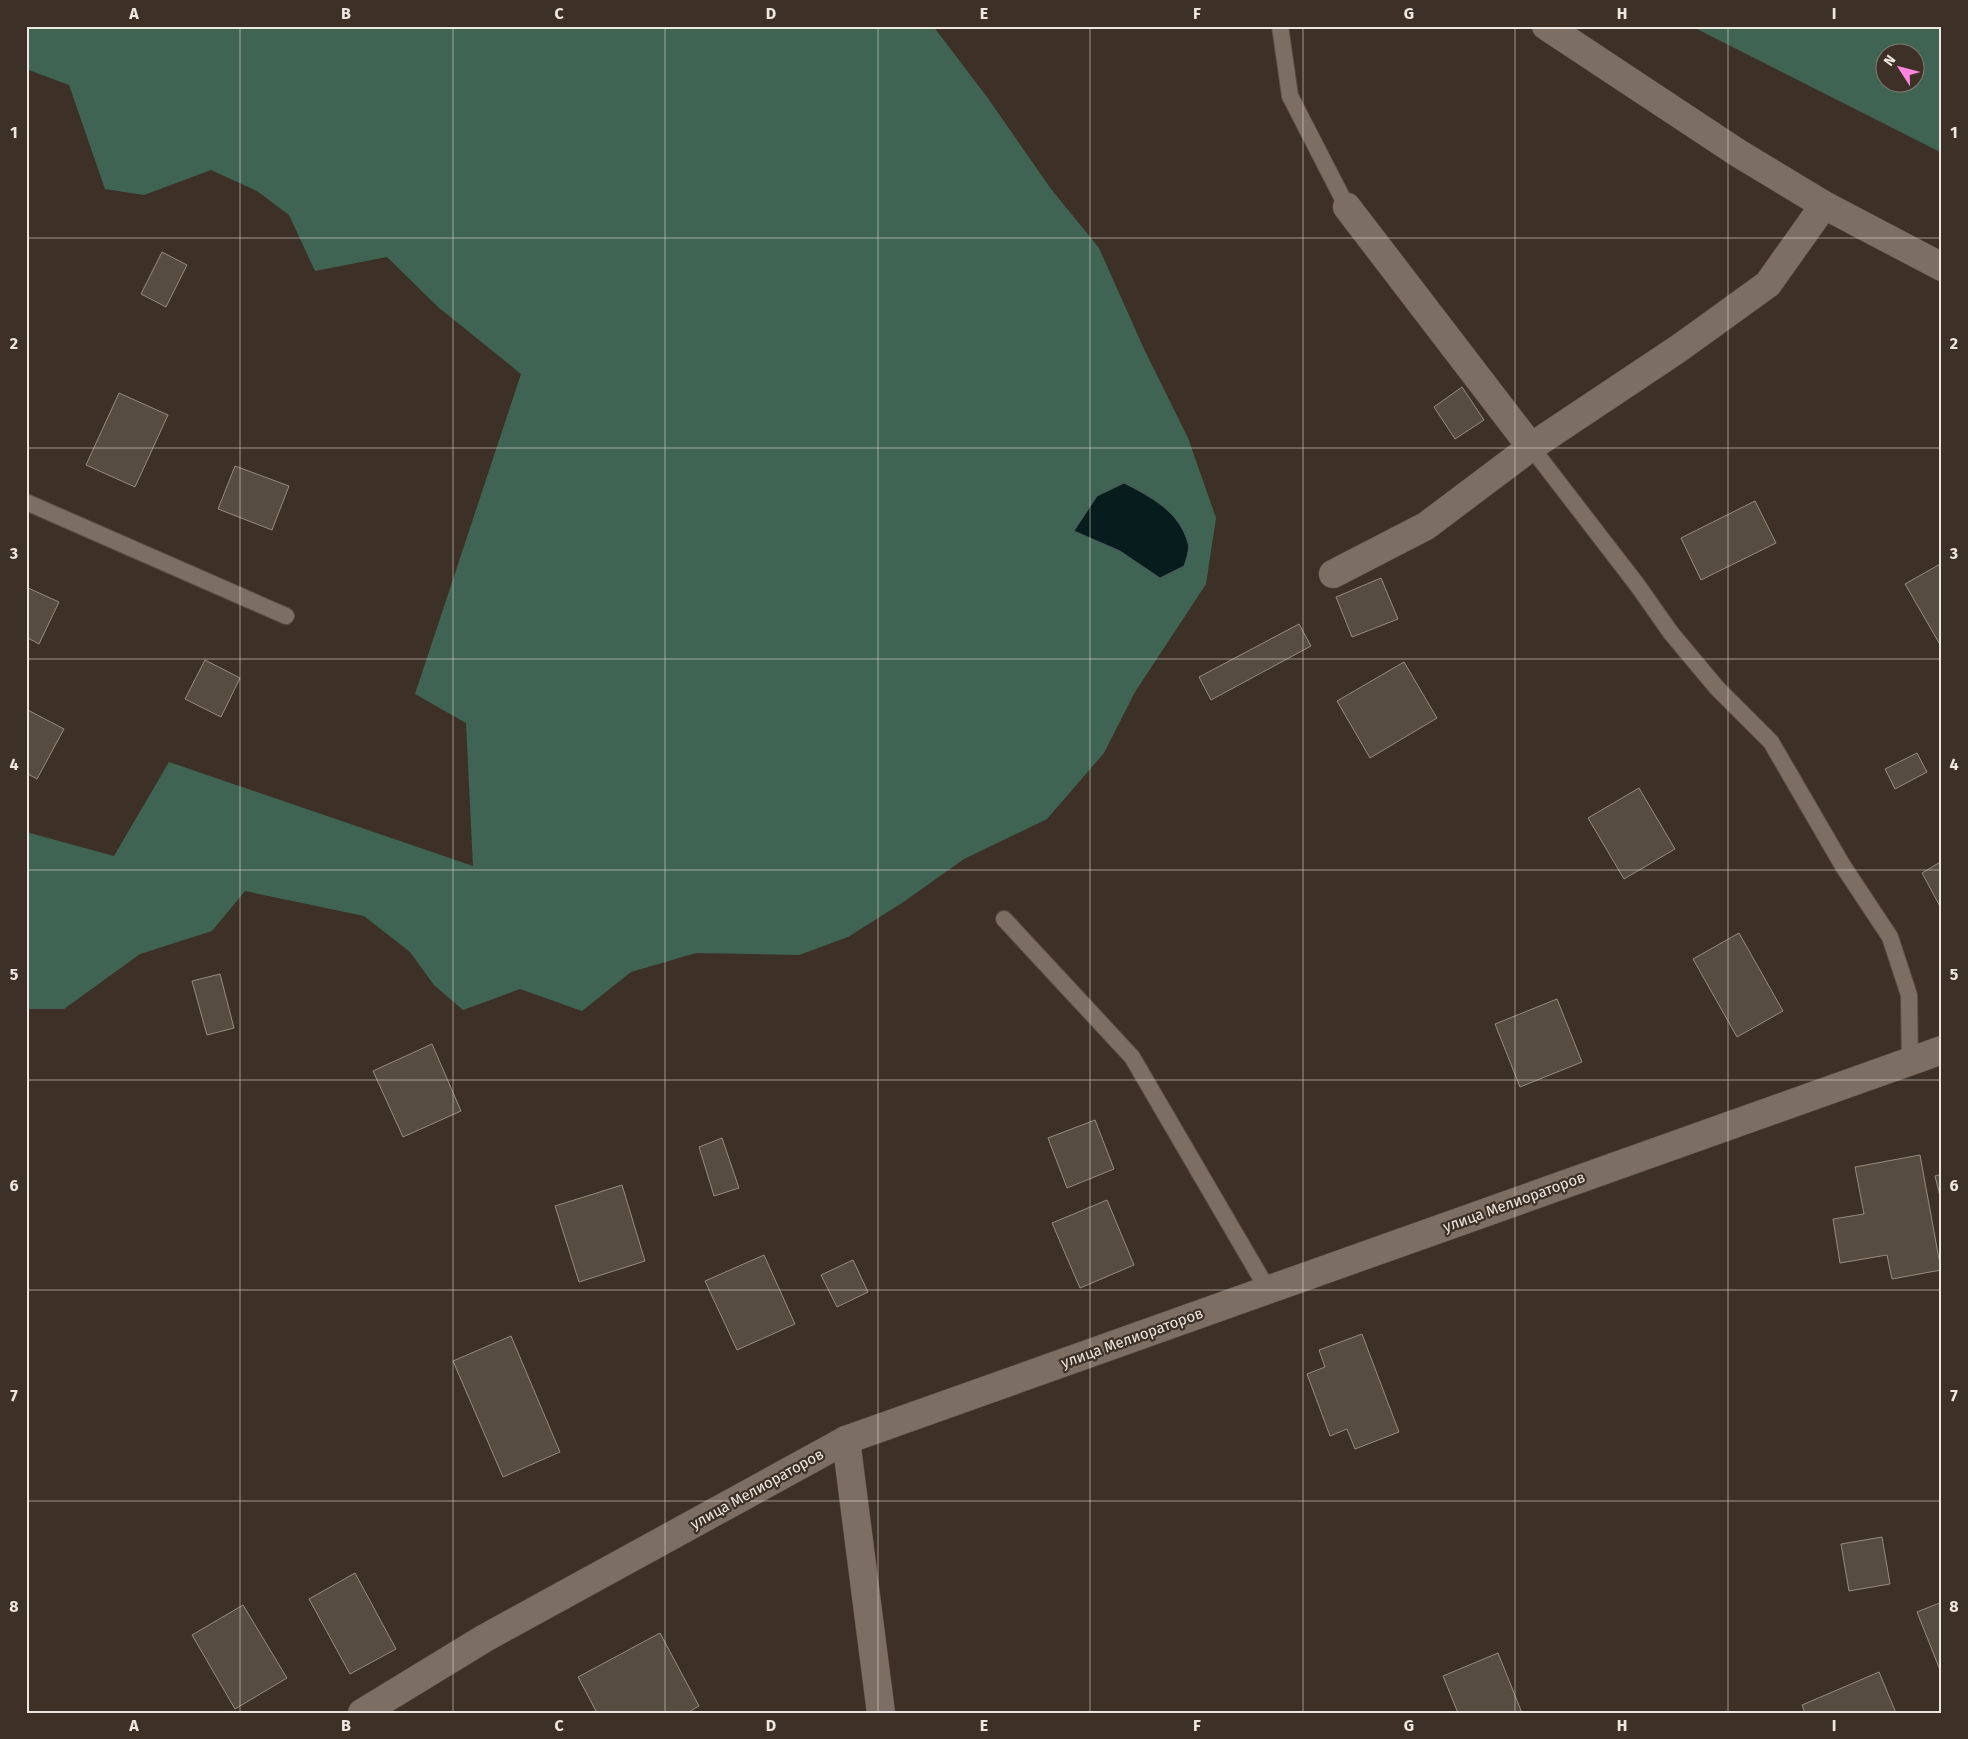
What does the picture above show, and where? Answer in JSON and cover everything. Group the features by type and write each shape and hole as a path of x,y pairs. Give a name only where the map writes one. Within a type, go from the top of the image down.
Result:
{"street":[{"path":"1546,26 1714,137 1824,205 1942,267"},
{"path":"1333,574 1426,526 1531,446 1678,349 1768,284 1824,205"},
{"path":"1346,207 1531,446"},
{"name":"улица Мелиораторов","path":"362,1713 485,1638 846,1440 1942,1050"},
{"path":"846,1440 880,1713"}],"lane":[{"path":"1280,26 1290,96 1346,207"},
{"path":"1531,446 1638,586 1671,633 1717,688 1771,742 1843,866 1890,938 1909,995 1910,1061"},
{"path":"26,502 286,616"},
{"path":"1004,919 1132,1057 1268,1290"}],"green space":[{"path":"29,26 933,26 987,97 1051,189 1099,248 1144,349 1188,438 1216,518 1206,584 1135,692 1104,753 1047,819 964,859 902,903 848,937 799,955 696,953 631,972 582,1011 520,989 463,1010 434,985 410,952 364,916 245,891 212,931 140,954 64,1009 26,1009 26,832 114,856 169,762 473,866 466,723 415,694 521,374 438,307 387,257 315,271 289,215 257,191 211,170 144,195 105,189 69,85 26,69 26,29"},
{"path":"1691,26 1942,26 1942,153"}],"water":[{"path":"1124,483 1163,506 1178,522 1184,532 1188,545 1184,566 1160,578 1120,551 1074,531 1097,496"}],"building":[{"path":"162,252 187,265 166,307 141,294"},
{"path":"1462,387 1484,420 1455,439 1434,407"},
{"path":"119,393 168,415 135,487 86,465"},
{"path":"235,466 289,486 272,530 218,509"},
{"path":"1755,501 1776,543 1701,580 1681,538"},
{"path":"1942,563 1942,648 1905,584"},
{"path":"1381,578 1398,619 1352,637 1336,597"},
{"path":"26,587 59,602 39,644 26,637"},
{"path":"1299,624 1311,646 1211,700 1199,677"},
{"path":"205,660 240,678 221,717 185,699"},
{"path":"1404,662 1437,718 1370,758 1337,701"},
{"path":"26,709 64,729 37,779 26,773"},
{"path":"1917,753 1927,772 1895,789 1885,769"},
{"path":"1639,788 1675,849 1624,879 1588,818"},
{"path":"1942,861 1942,910 1922,873"},
{"path":"1739,933 1783,1011 1737,1037 1693,959"},
{"path":"220,974 234,1028 207,1035 192,981"},
{"path":"1557,999 1582,1062 1520,1087 1495,1024"},
{"path":"432,1044 461,1111 403,1137 373,1071"},
{"path":"1095,1120 1114,1169 1067,1188 1048,1138"},
{"path":"722,1138 739,1188 714,1196 699,1147"},
{"path":"1920,1155 1941,1270 1892,1279 1887,1255 1840,1263 1833,1219 1864,1214 1855,1167"},
{"path":"1942,1174 1942,1204 1935,1176"},
{"path":"622,1185 645,1261 579,1282 555,1206"},
{"path":"1107,1200 1134,1265 1080,1288 1052,1223"},
{"path":"764,1255 795,1324 737,1350 705,1281"},
{"path":"853,1260 868,1292 837,1307 821,1275"},
{"path":"1362,1334 1399,1432 1355,1449 1347,1429 1330,1436 1307,1374 1325,1367 1319,1350"},
{"path":"511,1336 560,1452 503,1477 453,1361"},
{"path":"1882,1537 1890,1584 1849,1591 1841,1544"},
{"path":"355,1573 396,1649 350,1674 309,1599"},
{"path":"1942,1602 1942,1669 1940,1670 1917,1612"},
{"path":"243,1605 287,1678 235,1709 192,1635"},
{"path":"660,1633 699,1706 687,1713 597,1713 578,1677"},
{"path":"1498,1653 1522,1713 1458,1713 1443,1676"},
{"path":"1879,1672 1896,1713 1805,1713 1802,1705"}]}
